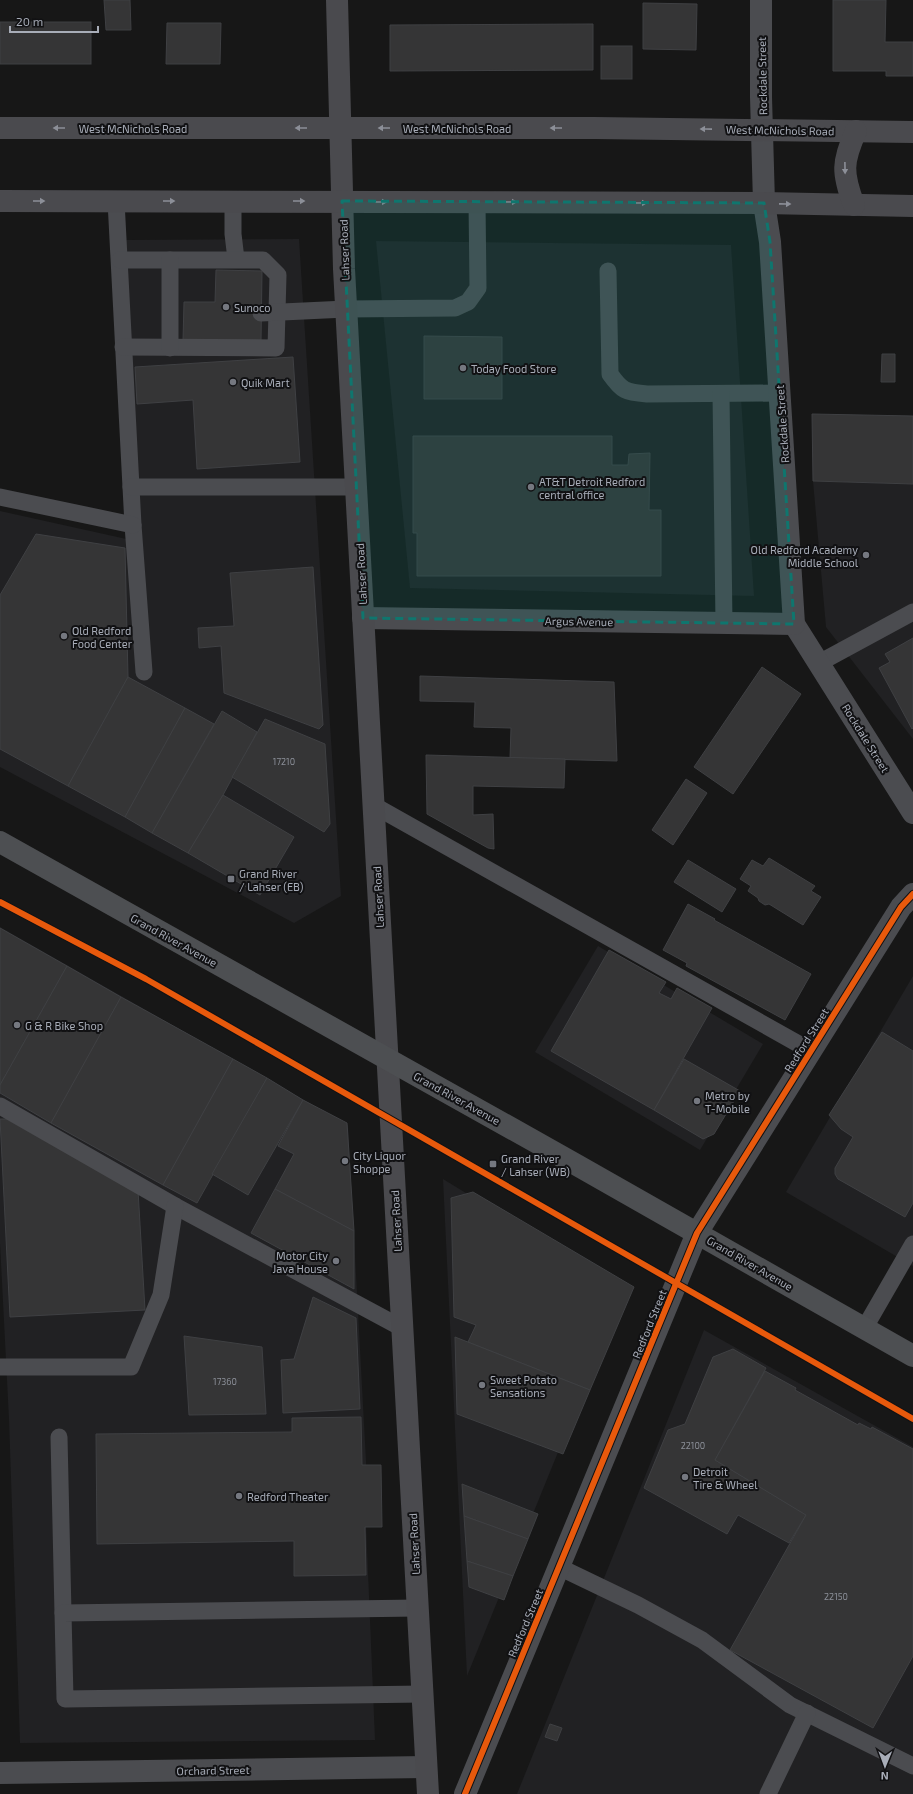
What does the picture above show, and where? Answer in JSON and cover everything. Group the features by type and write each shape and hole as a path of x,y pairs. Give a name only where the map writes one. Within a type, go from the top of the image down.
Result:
{"main road":[{"name":"Lahser Road","path":"337,0 346,308 428,1794"},
{"name":"West McNichols Road","path":"0,128 587,128 913,132"},
{"path":"854,205 846,184 844,165 847,151 856,131"},
{"path":"0,200 764,203 913,206"},
{"name":"Grand River Avenue","path":"0,842 387,1058 913,1356"}],"street":[{"name":"Rockdale Street","path":"761,0 764,203 770,242 794,624 913,813"},
{"name":"Argus Avenue","path":"364,618 794,624"},
{"name":"Redford Street","path":"465,1794 697,1233 901,907 913,894"},
{"name":"Orchard Street","path":"0,1773 426,1767"}],"lane":[{"path":"116,201 133,525 144,672"},
{"path":"233,201 233,234 236,259"},
{"path":"269,313 346,308 455,308 468,302 478,288 477,202"},
{"path":"120,260 263,260 278,275 269,313 276,348 123,347"},
{"path":"170,260 177,313 170,348"},
{"path":"608,271 610,374 619,387 632,393 647,394 780,393"},
{"path":"721,394 724,623"},
{"path":"131,487 356,487"},
{"path":"0,497 133,525"},
{"path":"819,663 913,612"},
{"path":"373,805 811,1051"},
{"path":"0,1106 176,1206 402,1328"},
{"path":"0,1367 131,1367 161,1295 176,1206"},
{"path":"864,1329 913,1244"},
{"path":"58,1437 64,1613 65,1699 423,1694"},
{"path":"559,1567 638,1605 702,1640 790,1705 913,1766"},
{"path":"64,1613 418,1608"},
{"path":"768,1794 806,1713"}],"highlighted area":[{"path":"342,201 764,203 770,242 794,624 363,618"}],"shaded area":[{"path":"299,239 341,896 294,923 0,767 0,511 140,542 125,240"},
{"path":"376,241 731,245 754,596 410,588"},
{"name":"Old Redford Academy Middle School","path":"813,481 913,484 913,739 826,627"},
{"path":"0,927 348,1125 366,1461 366,1524 375,1740 20,1743 9,1419 0,1243"},
{"path":"598,946 763,1044 700,1150 535,1052"},
{"path":"913,976 913,1266 786,1192"},
{"path":"443,1179 624,1290 467,1676"},
{"path":"704,1330 913,1447 913,1794 517,1794"}],"building":[{"path":"104,0 130,0 131,30 106,30"},
{"path":"833,0 886,0 885,42 913,42 913,76 886,76 886,71 833,71"},
{"path":"643,3 697,4 696,50 643,49"},
{"path":"0,22 91,22 91,64 0,64"},
{"path":"167,23 221,23 220,64 166,64"},
{"path":"593,24 593,70 390,71 390,25"},
{"path":"601,46 632,46 632,79 601,79"},
{"path":"216,270 262,271 261,341 183,341 184,302 215,302"},
{"name":"Today Food Store","path":"424,336 502,337 502,399 424,399"},
{"path":"882,354 895,354 895,382 881,382"},
{"path":"293,357 300,462 197,469 193,400 137,404 135,367"},
{"path":"812,414 913,416 913,484 813,481"},
{"name":"AT&T Detroit Redford central office","path":"413,436 612,436 612,465 628,465 629,454 650,453 649,510 661,510 661,576 417,576 417,533 413,533"},
{"name":"Old Redford Food Center","path":"36,534 125,548 128,677 68,786 0,749 0,595"},
{"path":"313,567 323,725 319,729 224,693 221,646 199,648 198,628 234,626 230,573"},
{"path":"913,638 912,729 879,668 890,662 885,654"},
{"path":"762,667 801,694 733,794 694,767"},
{"path":"420,676 614,682 617,761 510,758 511,728 474,727 475,702 420,701"},
{"path":"128,677 185,708 125,817 68,786"},
{"path":"185,708 214,724 152,833 125,817"},
{"path":"222,711 257,732 223,795 188,853 152,833"},
{"path":"265,719 325,744 330,824 324,832 232,777"},
{"path":"426,755 565,759 564,788 473,786 473,815 493,814 494,849 488,848 427,814"},
{"path":"686,779 707,793 673,845 652,830"},
{"path":"223,795 294,837 260,895 188,853"},
{"path":"769,858 815,886 811,891 821,897 803,925 769,904 765,905 759,901 758,898 748,891 751,886 740,879 752,860 763,866"},
{"path":"688,860 736,889 722,912 674,882"},
{"path":"688,904 811,974 785,1020 686,966 687,963 663,950"},
{"name":"G & R Bike Shop","path":"0,928 67,966 0,1085"},
{"path":"609,950 666,982 659,993 671,999 677,988 712,1008 654,1110 551,1051"},
{"path":"67,966 121,997 51,1123 0,1093 0,1085"},
{"path":"121,997 233,1059 163,1185 51,1123"},
{"path":"882,1032 913,1051 913,1203 905,1217 838,1179 835,1174 835,1168 853,1137 841,1129 829,1115"},
{"path":"233,1059 267,1078 197,1203 163,1185"},
{"name":"Metro by T-Mobile","path":"684,1059 740,1091 714,1134 703,1139 654,1110"},
{"path":"267,1078 303,1100 248,1195 212,1174"},
{"path":"303,1100 347,1123 354,1231 275,1189 294,1154 278,1146"},
{"path":"0,1119 15,1119 138,1190 145,1310 10,1317"},
{"path":"275,1189 354,1231 354,1289 251,1233"},
{"path":"473,1192 634,1287 590,1390 468,1342 476,1325 454,1317 451,1198"},
{"path":"313,1297 356,1318 360,1409 283,1413 281,1360 294,1359"},
{"path":"184,1336 262,1347 266,1414 189,1415"},
{"path":"455,1337 590,1390 563,1454 457,1414"},
{"path":"733,1349 766,1368 715,1460 806,1515 789,1543 738,1515 727,1534 644,1488 668,1430 685,1424 713,1357"},
{"path":"765,1371 796,1388 795,1390 858,1425 859,1423 871,1429 872,1427 913,1449 913,1656 873,1728 730,1650 806,1515 715,1460"},
{"name":"Redford Theater","path":"361,1417 362,1465 381,1465 382,1527 365,1527 366,1575 294,1576 294,1541 97,1544 96,1434 292,1432 292,1418"},
{"path":"462,1484 538,1514 528,1539 464,1516"},
{"path":"464,1516 528,1539 513,1576 467,1561"},
{"path":"467,1561 513,1576 504,1600 469,1587"},
{"path":"550,1724 562,1728 557,1741 545,1737"}],"cycle path":[{"path":"465,1794 697,1233 901,907 913,894"},
{"path":"0,902 146,979 913,1419"}],"place":[{"name":"Sunoco","path":"226,307"},
{"name":"Today Food Store","path":"463,368"},
{"name":"Quik Mart","path":"233,382"},
{"name":"AT&T Detroit Redford central office","path":"531,487"},
{"name":"Old Redford Academy Middle School","path":"866,555"},
{"name":"Old Redford Food Center","path":"64,636"},
{"name":"Grand River / Lahser (EB)","path":"231,879"},
{"name":"G & R Bike Shop","path":"17,1025"},
{"name":"Metro by T-Mobile","path":"697,1101"},
{"name":"City Liquor Shoppe","path":"345,1161"},
{"name":"Grand River / Lahser (WB)","path":"493,1164"},
{"name":"Motor City Java House","path":"336,1261"},
{"name":"Sweet Potato Sensations","path":"482,1385"},
{"name":"Detroit Tire & Wheel","path":"685,1477"},
{"name":"Redford Theater","path":"239,1496"}]}
